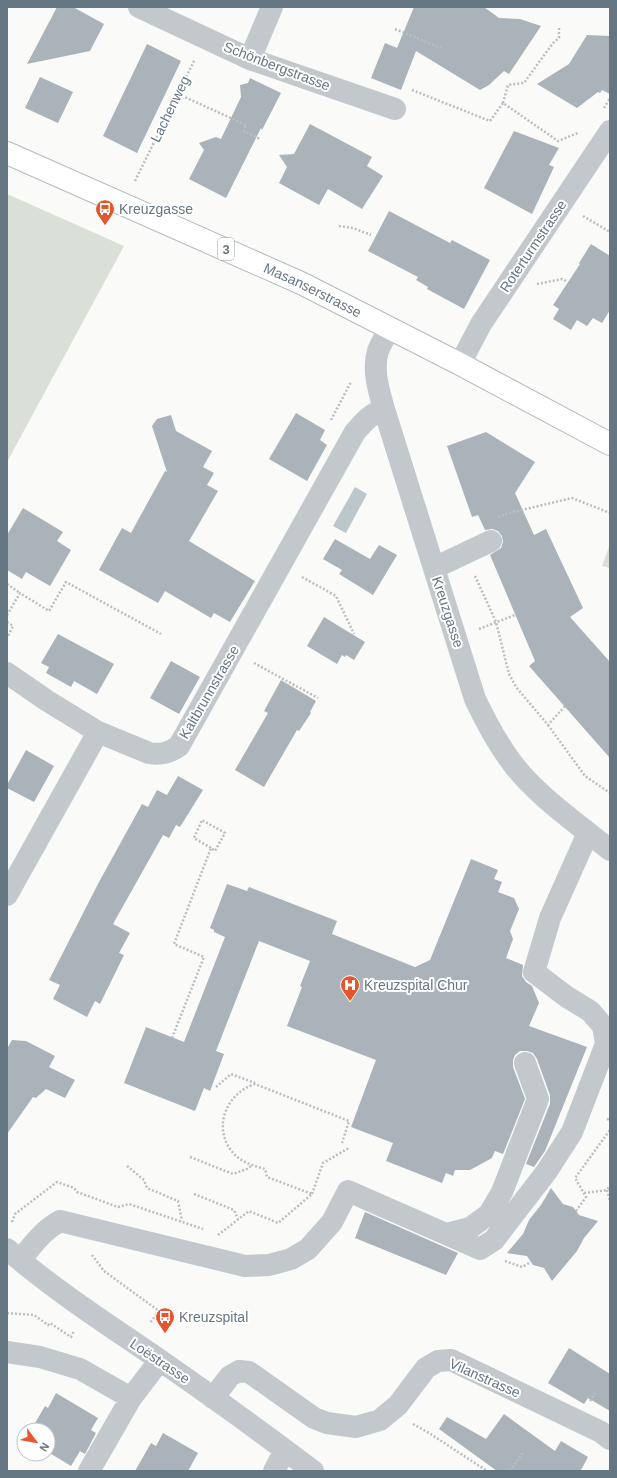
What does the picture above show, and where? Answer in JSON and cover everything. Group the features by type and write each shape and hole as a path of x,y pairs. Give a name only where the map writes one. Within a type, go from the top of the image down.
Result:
{"main road":[{"name":"Masanserstrasse","path":"7,153 275,270 609,442"}],"street":[{"name":"Schönbergstrasse","path":"138,7 206,37 250,59 395,109"},
{"path":"250,59 272,7"},
{"name":"Roterturmstrasse","path":"460,364 481,324 610,131"},
{"name":"Kreuzgasse","path":"389,328 378,351 376,362 377,386 475,699 491,731 510,761 536,789 610,850"},
{"name":"Kaltbrunnstrasse","path":"7,673 46,700 98,732 149,753 165,754 173,751 184,739 355,432 366,419 374,413 384,409"},
{"path":"434,568 491,541"},
{"path":"7,895 98,732"},
{"path":"14,1255 42,1234 50,1226 60,1221 245,1266 269,1266 291,1259 308,1249 332,1222 348,1191 480,1249 494,1240 547,1171 572,1132 606,1044 603,1026 590,1011 567,997 534,972 550,918 588,833"},
{"path":"447,1234 470,1228 489,1214 502,1192 538,1099 525,1063"},
{"name":"Loëstrasse","path":"14,1255 99,1320 160,1360 313,1471"},
{"path":"7,1352 40,1357 80,1369 131,1398"},
{"path":"90,1471 131,1398 160,1360"},
{"name":"Vilanstrasse","path":"213,1398 230,1376 239,1371 250,1372 314,1418 327,1423 356,1427 380,1420 398,1405 426,1368 438,1360 451,1360 602,1432 610,1439"},
{"path":"274,1471 285,1450"}],"path":[{"path":"411,90 490,121 503,103 508,86 524,83 553,43 559,38 559,26"},
{"path":"395,29 441,48"},
{"name":"Lachenweg","path":"135,181 206,37"},
{"path":"178,94 246,125 244,131 260,139"},
{"path":"602,110 610,98"},
{"path":"503,103 558,141 584,131"},
{"path":"561,204 610,232"},
{"path":"339,226 353,228 372,234"},
{"path":"328,427 352,380"},
{"path":"495,519 509,513 572,498 610,513"},
{"path":"465,553 496,622 509,674 516,687 548,725 585,776 610,793"},
{"path":"280,565 336,596 354,634"},
{"path":"7,584 49,611 66,582 161,634"},
{"path":"7,615 20,593"},
{"path":"485,627 515,614"},
{"path":"7,622 13,626 7,638"},
{"path":"232,652 318,698"},
{"path":"548,725 565,706"},
{"path":"202,820 225,833 215,851 211,848 194,838 202,820"},
{"path":"172,1038 204,957 174,944 211,848"},
{"path":"216,1087 231,1074 349,1120 342,1142"},
{"path":"255,1084 249,1086 231,1100 224,1113 223,1131 225,1142 230,1150 244,1162 265,1169 267,1177 312,1194"},
{"path":"576,1211 586,1197 575,1178 610,1130"},
{"path":"210,1258 218,1234 249,1211 278,1223 312,1194 323,1163 349,1148"},
{"path":"190,1157 233,1174 247,1170 253,1165"},
{"path":"128,1166 144,1180 147,1188 178,1201 182,1222"},
{"path":"584,1193 606,1190 610,1186"},
{"path":"606,1190 610,1201"},
{"path":"194,1194 234,1210 238,1219"},
{"path":"91,1254 104,1271 158,1311 150,1323"},
{"path":"7,1313 34,1315 48,1325 50,1323 71,1338 75,1330"},
{"path":"411,1423 487,1471"},
{"path":"510,1471 524,1451"}],"shaded area":[{"path":"7,194 124,246 7,462"},
{"path":"355,487 367,494 346,533 333,526"},
{"path":"610,544 610,568 602,566"}],"building":[{"path":"57,7 73,7 104,24 90,51 27,64"},
{"path":"414,7 484,7 499,18 520,19 541,26 509,74 504,71 489,85 480,90 416,51 401,90 371,78 385,43 397,48"},
{"path":"587,35 610,36 610,94 602,90 600,93 598,92 577,108 537,84 569,64"},
{"path":"147,44 181,61 137,153 103,136"},
{"path":"40,77 73,92 58,123 25,108"},
{"path":"250,78 281,93 262,130 261,128 226,198 189,179 204,150 199,143 216,137 221,139 241,97 240,85 248,83"},
{"path":"310,124 372,157 367,166 383,176 362,209 328,189 319,205 279,183 287,167 279,155 294,154"},
{"path":"514,131 559,148 549,165 554,167 532,214 484,188"},
{"path":"389,211 450,243 452,240 490,260 464,309 427,289 428,287 416,280 418,277 368,251"},
{"path":"591,244 610,256 610,310 602,323 593,318 587,326 577,320 571,330 553,319 559,309 553,305 580,264 579,263"},
{"path":"296,413 325,430 320,440 327,445 307,481 269,459"},
{"path":"171,415 176,431 212,451 203,467 214,473 207,485 218,491 189,541 255,581 230,622 214,613 211,618 165,591 158,603 99,570 122,528 131,533 165,471 167,472 152,426 157,419"},
{"path":"486,432 535,462 515,493 534,535 546,529 583,608 570,617 610,662 610,758 529,666 535,661 490,555 501,548 503,542 502,536 498,531 492,529 485,530 478,515 472,517 447,446"},
{"path":"23,508 63,532 57,541 71,550 50,586 26,572 22,579 7,570 7,535"},
{"path":"335,539 370,559 379,545 397,555 373,595 339,574 342,570 323,559"},
{"path":"324,617 365,642 354,660 346,655 345,657 342,655 337,664 307,646"},
{"path":"58,634 114,664 97,694 74,681 71,687 46,673 49,667 41,663"},
{"path":"171,661 200,677 179,714 150,698"},
{"path":"281,680 316,701 310,712 311,713 299,731 297,730 264,787 235,770 268,713 264,711"},
{"path":"26,750 54,766 34,802 7,788 7,785"},
{"path":"178,776 203,790 180,827 176,825 169,838 163,835 113,924 130,933 119,953 124,955 100,1004 95,1001 87,1017 53,999 60,985 49,980 99,882 142,804 148,807 157,790 167,795"},
{"path":"471,859 498,870 494,879 502,882 498,892 514,898 519,909 510,931 513,939 506,958 523,965 522,976 526,982 532,986 539,1003 529,1026 587,1047 545,1151 534,1167 526,1164 550,1104 550,1095 537,1059 533,1053 527,1051 520,1051 515,1055 513,1060 513,1067 525,1099 503,1154 495,1151 492,1158 470,1170 455,1170 453,1176 446,1173 442,1183 386,1161 393,1143 351,1127 376,1060 287,1026 310,961 259,941 216,1051 224,1054 210,1091 204,1088 195,1111 124,1083 146,1027 184,1042 225,937 214,932 214,930 210,928 227,884 247,891 249,887 337,921 332,934 415,967 430,960"},
{"path":"12,1040 26,1041 55,1056 49,1067 75,1080 65,1098 46,1089 36,1098 33,1097 7,1134 7,1049"},
{"path":"551,1188 563,1204 573,1207 579,1215 598,1221 584,1238 577,1251 552,1281 544,1268 533,1265 527,1256 507,1253 523,1234 529,1220 541,1205"},
{"path":"365,1212 458,1253 446,1275 355,1238"},
{"path":"569,1348 610,1374 610,1411 588,1398 584,1404 548,1383"},
{"path":"56,1393 98,1418 91,1430 96,1433 85,1454 80,1451 71,1466 56,1457 56,1422 36,1422 45,1406 48,1408"},
{"path":"504,1414 555,1451 561,1441 588,1457 581,1470 582,1471 497,1471 439,1429 447,1417 486,1439"},
{"path":"163,1433 198,1453 188,1471 135,1471 151,1443 156,1446"}],"place":[{"name":"Kreuzgasse","path":"105,226"},
{"name":"Kreuzspital Chur","path":"350,1002"},
{"name":"Kreuzspital","path":"165,1334"}]}
